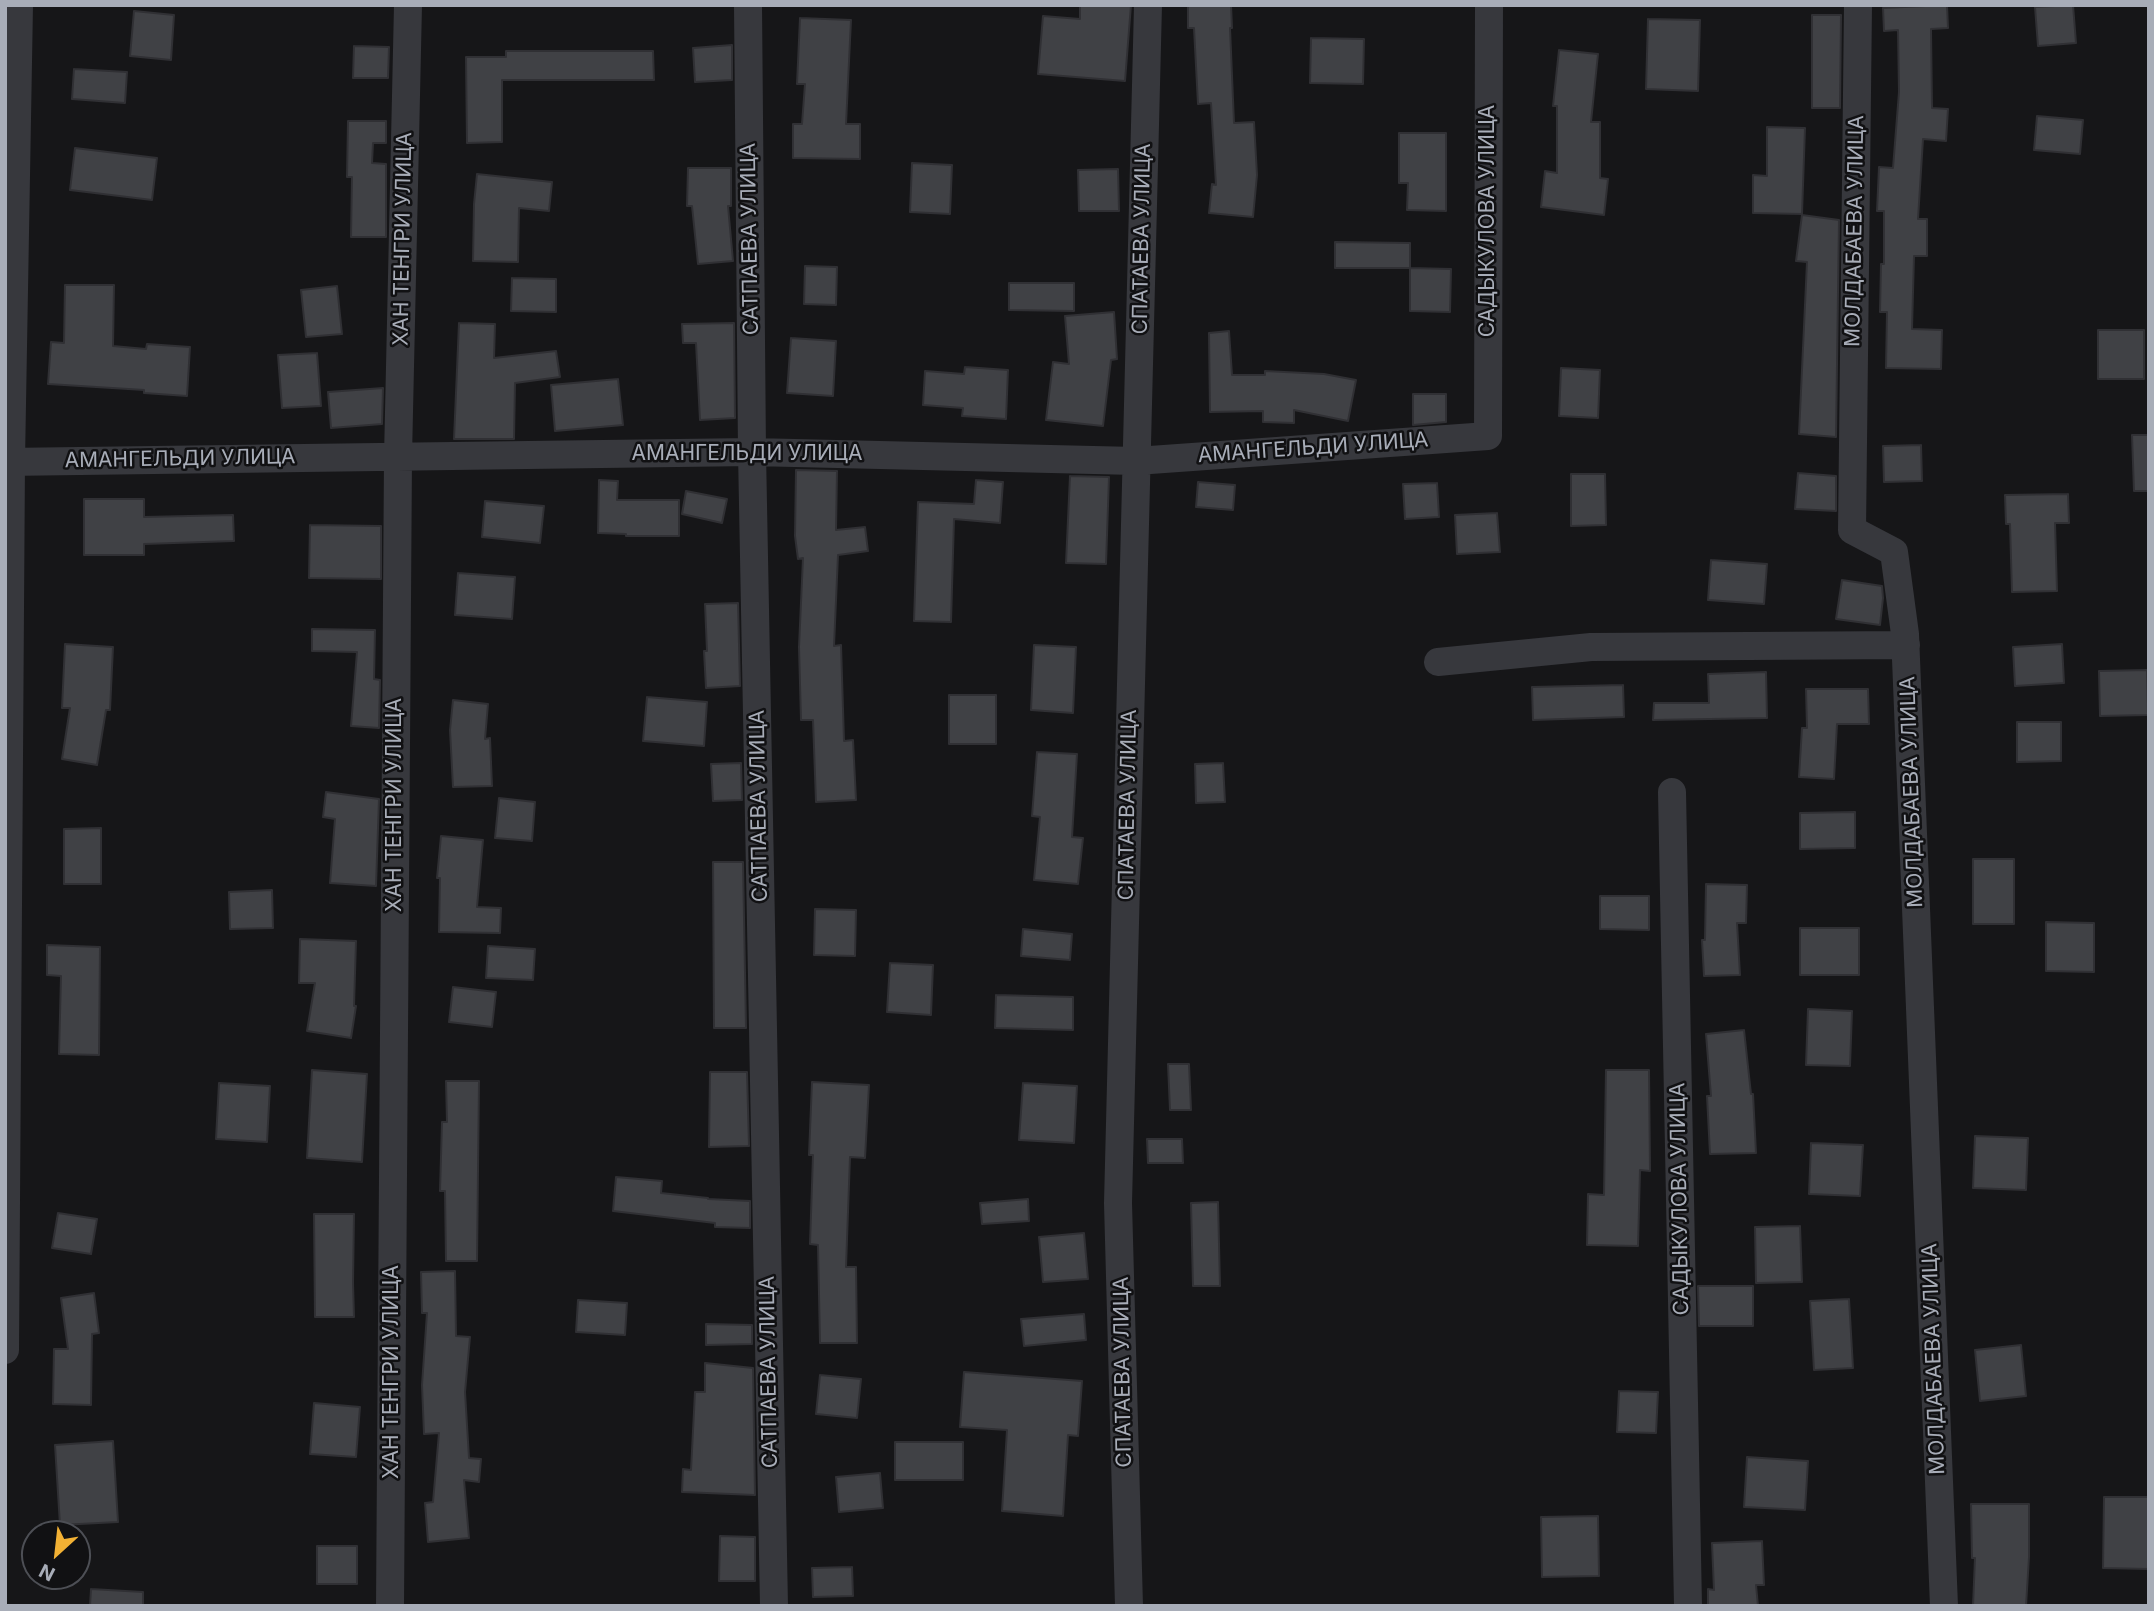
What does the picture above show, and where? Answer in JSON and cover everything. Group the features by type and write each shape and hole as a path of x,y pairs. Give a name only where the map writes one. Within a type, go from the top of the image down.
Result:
{"street":[{"path":"5,1350 8,461 19,5"},
{"name":"ХАН ТЕНГРИ УЛИЦА","path":"390,1606 398,457 408,5"},
{"name":"САТПАЕВА УЛИЦА","path":"748,5 752,452 774,1606"},
{"name":"СПАТАЕВА УЛИЦА","path":"1129,1606 1118,1203 1148,5"},
{"name":"САДЫКУЛОВА УЛИЦА","path":"1488,436 1489,5"},
{"name":"МОЛДАБАЕВА УЛИЦА","path":"1858,5 1852,530 1894,552 1906,645 1944,1606"},
{"name":"АМАНГЕЛЬДИ УЛИЦА","path":"8,461 752,452 1136,461 1488,436"},
{"path":"1438,662 1591,647 1906,645"},
{"name":"САДЫКУЛОВА УЛИЦА","path":"1672,792 1688,1606"}],"building":[{"path":"1080,5 1131,5 1125,81 1038,74 1043,16 1080,19"},
{"path":"1188,5 1231,5 1234,123 1254,122 1257,175 1253,217 1209,213 1212,184 1216,185 1211,103 1198,104 1194,28 1188,28"},
{"path":"1947,5 1948,28 1931,29 1932,108 1948,109 1946,141 1923,139 1918,219 1927,219 1927,256 1914,256 1912,329 1942,330 1941,369 1886,368 1887,312 1880,312 1884,211 1877,211 1879,167 1893,168 1899,92 1898,30 1884,31 1883,8"},
{"path":"2073,5 2076,43 2038,46 2035,7"},
{"path":"134,11 174,15 171,60 130,56"},
{"path":"1812,15 1841,15 1840,108 1812,108"},
{"path":"800,18 851,20 846,124 860,124 860,159 793,158 793,124 802,124 805,84 797,84"},
{"path":"1648,19 1700,20 1698,91 1646,89"},
{"path":"1311,38 1364,39 1363,84 1310,83"},
{"path":"732,45 732,80 695,82 693,48"},
{"path":"354,46 389,47 388,78 353,78"},
{"path":"1559,50 1598,54 1591,122 1600,122 1600,178 1608,179 1604,215 1541,207 1545,171 1557,173 1557,106 1553,106"},
{"path":"506,51 653,51 654,80 502,80 502,142 467,143 466,57 506,57"},
{"path":"74,69 127,72 125,103 72,99"},
{"path":"2037,116 2083,120 2080,154 2034,150"},
{"path":"348,121 386,121 386,143 373,143 372,163 386,164 386,237 351,237 352,177 347,177"},
{"path":"1767,127 1805,128 1802,214 1753,213 1753,175 1767,176"},
{"path":"1399,133 1446,133 1446,211 1407,210 1408,183 1399,183"},
{"path":"75,148 157,158 152,200 70,190"},
{"path":"912,163 952,165 950,214 910,212"},
{"path":"688,168 731,168 731,206 728,206 733,261 698,264 692,206 687,206"},
{"path":"1118,169 1119,211 1079,211 1078,170"},
{"path":"477,174 552,182 549,211 519,208 518,262 473,261"},
{"path":"1802,215 1839,220 1836,437 1799,434 1807,262 1796,261"},
{"path":"1335,242 1410,243 1410,268 1335,268"},
{"path":"805,266 837,267 836,305 804,304"},
{"path":"1410,268 1451,269 1450,312 1410,311"},
{"path":"512,278 556,279 556,312 511,311"},
{"path":"1009,283 1074,283 1074,311 1009,310"},
{"path":"65,285 114,285 113,346 146,349 147,344 190,347 187,396 144,393 144,390 48,384 51,342 64,343"},
{"path":"337,286 342,334 306,337 301,290"},
{"path":"1114,312 1117,359 1111,360 1103,426 1046,420 1053,362 1069,364 1065,316"},
{"path":"459,323 495,324 494,358 556,351 560,377 515,383 514,439 454,439"},
{"path":"734,323 735,418 700,420 696,343 683,343 682,324"},
{"path":"2098,330 2144,330 2144,379 2098,379"},
{"path":"1229,331 1232,375 1265,375 1265,371 1324,374 1356,380 1348,421 1294,410 1294,423 1263,422 1263,411 1210,412 1209,333"},
{"path":"791,338 836,341 833,396 787,393"},
{"path":"317,353 321,406 282,408 278,355"},
{"path":"965,367 1008,370 1006,419 962,416 963,408 923,405 925,371 964,374"},
{"path":"1561,368 1600,370 1598,418 1559,416"},
{"path":"618,379 623,425 555,431 551,385"},
{"path":"383,388 382,424 331,428 328,392"},
{"path":"1413,394 1446,394 1446,422 1413,425"},
{"path":"2132,435 2149,435 2149,491 2134,491"},
{"path":"1921,445 1922,481 1884,482 1883,446"},
{"path":"796,470 837,471 836,530 865,527 868,551 838,555 834,646 841,645 844,741 853,740 856,800 816,802 813,720 801,720 799,647 803,558 798,559 795,536"},
{"path":"1798,473 1836,476 1836,511 1795,509"},
{"path":"1571,474 1605,474 1606,525 1571,526"},
{"path":"1070,476 1109,477 1106,564 1066,563"},
{"path":"599,480 618,481 617,500 679,500 679,536 598,533"},
{"path":"976,480 1003,482 1000,523 954,519 951,622 914,621 918,502 974,504"},
{"path":"1198,482 1235,485 1233,510 1196,507"},
{"path":"1437,483 1439,517 1405,519 1403,484"},
{"path":"686,491 727,499 722,523 682,514"},
{"path":"2068,494 2069,523 2055,523 2057,591 2012,592 2010,524 2006,524 2005,495"},
{"path":"84,499 144,499 144,517 233,515 234,541 144,544 144,555 84,555"},
{"path":"485,501 544,506 540,543 482,537"},
{"path":"1497,513 1500,552 1457,554 1455,515"},
{"path":"310,525 381,526 381,579 309,578"},
{"path":"1711,560 1767,564 1764,604 1708,600"},
{"path":"458,573 515,577 512,619 455,615"},
{"path":"1842,580 1882,586 1880,625 1836,619"},
{"path":"738,603 740,686 706,688 705,604"},
{"path":"312,629 375,630 374,679 380,680 379,728 351,726 357,652 312,651"},
{"path":"65,644 113,647 110,710 106,710 97,765 62,759 70,708 62,708"},
{"path":"2062,644 2064,683 2015,686 2013,647"},
{"path":"1034,645 1076,647 1073,713 1031,710"},
{"path":"2147,670 2148,715 2100,716 2099,671"},
{"path":"1766,672 1767,718 1653,720 1654,703 1709,703 1708,674"},
{"path":"1623,685 1624,717 1533,720 1532,687"},
{"path":"1806,689 1868,689 1869,724 1837,724 1834,779 1799,777 1802,728 1807,728"},
{"path":"949,695 996,695 996,744 949,744"},
{"path":"647,697 707,702 704,746 643,741"},
{"path":"453,700 488,704 485,739 490,738 492,786 453,787 450,730"},
{"path":"2017,722 2061,722 2061,761 2017,762"},
{"path":"1037,752 1077,754 1072,837 1083,838 1078,884 1034,880 1040,817 1032,816"},
{"path":"741,763 742,800 713,801 711,764"},
{"path":"1223,763 1225,802 1196,803 1195,764"},
{"path":"326,792 379,799 376,886 330,883 335,819 323,817"},
{"path":"499,798 535,802 532,841 495,838"},
{"path":"1855,812 1855,848 1800,849 1800,813"},
{"path":"101,828 101,884 64,884 64,829"},
{"path":"441,836 483,840 477,907 501,908 500,933 439,932 440,878 437,878"},
{"path":"1973,859 2014,859 2014,924 1973,924"},
{"path":"713,862 743,862 746,1028 714,1028"},
{"path":"1706,884 1747,885 1746,923 1737,923 1740,975 1704,976 1702,940 1705,940"},
{"path":"272,890 273,928 230,929 229,892"},
{"path":"1600,896 1649,896 1649,930 1600,929"},
{"path":"815,909 856,910 855,956 814,955"},
{"path":"2046,922 2094,923 2094,972 2046,971"},
{"path":"1800,928 1859,928 1859,975 1800,975"},
{"path":"1023,929 1072,934 1070,960 1021,956"},
{"path":"300,939 356,941 356,1006 351,1038 307,1031 315,983 299,983"},
{"path":"47,945 100,947 99,1055 59,1054 61,976 47,975"},
{"path":"488,946 535,949 533,980 486,978"},
{"path":"890,963 933,965 931,1015 887,1012"},
{"path":"453,987 496,992 492,1027 449,1022"},
{"path":"996,995 1073,997 1073,1030 995,1028"},
{"path":"1808,1009 1852,1011 1850,1066 1806,1065"},
{"path":"1744,1030 1753,1094 1756,1153 1710,1154 1707,1096 1711,1096 1706,1034"},
{"path":"1168,1064 1189,1064 1191,1110 1170,1110"},
{"path":"312,1070 367,1074 362,1162 307,1158"},
{"path":"1606,1070 1649,1070 1650,1171 1640,1170 1638,1246 1587,1245 1588,1194 1604,1195"},
{"path":"710,1072 747,1072 749,1146 709,1147"},
{"path":"446,1081 479,1081 477,1261 446,1261 445,1191 440,1191 442,1122 447,1122"},
{"path":"812,1082 869,1085 865,1158 850,1157 846,1267 856,1267 857,1343 820,1343 818,1245 810,1244"},
{"path":"219,1083 270,1086 267,1142 216,1139"},
{"path":"1023,1083 1077,1086 1074,1143 1019,1140"},
{"path":"1975,1136 2028,1138 2026,1190 1973,1188"},
{"path":"1147,1139 1182,1139 1183,1163 1148,1163"},
{"path":"1811,1143 1863,1145 1860,1196 1809,1194"},
{"path":"616,1177 662,1181 661,1193 750,1201 750,1228 715,1227 715,1223 613,1211"},
{"path":"1028,1199 1029,1221 982,1224 980,1203"},
{"path":"1218,1202 1220,1286 1193,1286 1191,1203"},
{"path":"58,1213 97,1219 91,1254 52,1248"},
{"path":"314,1214 354,1214 354,1317 315,1317"},
{"path":"1800,1226 1802,1282 1756,1283 1755,1227"},
{"path":"1084,1233 1088,1279 1043,1282 1039,1237"},
{"path":"455,1271 456,1336 470,1337 465,1392 469,1458 481,1459 479,1482 464,1480 469,1538 428,1542 425,1503 433,1502 439,1433 424,1434 422,1385 427,1313 422,1313 421,1272"},
{"path":"1698,1286 1753,1286 1753,1326 1699,1326"},
{"path":"94,1293 99,1333 92,1334 91,1405 53,1404 54,1349 68,1349 61,1298"},
{"path":"1849,1299 1853,1368 1814,1370 1810,1301"},
{"path":"578,1300 627,1303 625,1335 576,1332"},
{"path":"1084,1314 1086,1340 1024,1346 1021,1319"},
{"path":"706,1324 752,1325 752,1344 706,1345"},
{"path":"2021,1345 2026,1396 1980,1401 1975,1350"},
{"path":"705,1363 753,1368 755,1495 682,1492 683,1469 691,1470 695,1392 705,1392"},
{"path":"964,1372 1082,1381 1078,1436 1068,1435 1063,1516 1002,1511 1007,1430 960,1427"},
{"path":"820,1375 861,1379 857,1418 816,1414"},
{"path":"1619,1391 1658,1392 1656,1433 1617,1432"},
{"path":"314,1403 360,1407 356,1457 310,1454"},
{"path":"113,1441 118,1522 91,1523 91,1520 60,1520 55,1445"},
{"path":"895,1442 963,1442 963,1480 895,1480"},
{"path":"1747,1457 1808,1461 1805,1510 1744,1507"},
{"path":"880,1473 883,1508 839,1512 836,1477"},
{"path":"2104,1497 2149,1497 2149,1569 2103,1568"},
{"path":"1971,1504 2029,1504 2026,1606 1973,1606 1975,1558 1972,1558"},
{"path":"1598,1516 1599,1576 1542,1577 1541,1517"},
{"path":"720,1536 755,1537 755,1581 719,1581"},
{"path":"1762,1541 1764,1585 1756,1585 1758,1606 1708,1606 1708,1589 1714,1590 1712,1543"},
{"path":"317,1546 357,1546 357,1584 317,1584"},
{"path":"852,1567 853,1596 813,1597 812,1568"},
{"path":"91,1589 143,1592 143,1606 90,1606"}]}
